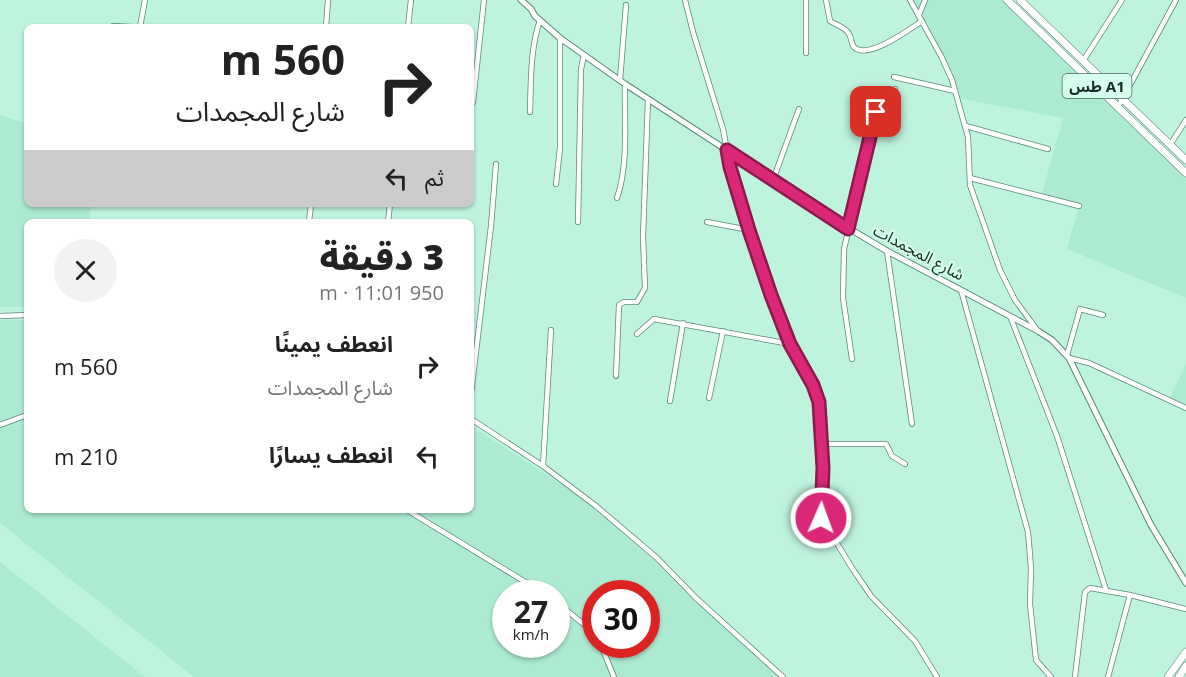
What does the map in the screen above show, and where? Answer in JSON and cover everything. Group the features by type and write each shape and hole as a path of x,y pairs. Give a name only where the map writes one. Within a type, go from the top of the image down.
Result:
{"highway":[{"name":"طس A1","path":"1007,0 1186,173"},
{"name":"طس A1","path":"1022,1 1186,160"},
{"path":"1168,677 1186,652"},
{"path":"1179,677 1186,666"}],"main road":[{"name":"شارع المجمدات","path":"521,0 560,38 625,84 848,229 1052,340 1068,356 1151,525 1186,583"}],"street":[{"path":"141,24 146,0"},
{"path":"326,24 328,0"},
{"path":"408,24 411,0"},
{"path":"474,93 484,0"},
{"path":"685,0 723,129 730,167 749,230 790,344 817,392 821,410 823,474 820,508 823,522 871,596 915,641 937,677"},
{"path":"806,0 806,53"},
{"path":"826,0 830,21 848,31 854,47 859,49 877,48 887,44 922,21"},
{"path":"910,0 947,67 966,126 973,193 1005,281 1015,300 1038,331"},
{"path":"919,15 925,0"},
{"path":"1083,61 1122,0"},
{"path":"1118,107 1176,0"},
{"path":"620,80 626,5"},
{"path":"530,111 536,30 540,20"},
{"path":"556,184 560,148 560,38"},
{"path":"578,222 581,69 584,55"},
{"path":"894,77 955,91"},
{"path":"617,198 623,168 625,84"},
{"path":"852,359 843,298 844,249 875,115 878,109 893,105 895,89"},
{"path":"616,376 619,305 624,302 637,302 645,288 643,237 648,99"},
{"path":"773,180 799,109"},
{"path":"1170,145 1186,120"},
{"path":"966,126 1048,149"},
{"path":"474,369 496,164"},
{"path":"970,177 1079,206"},
{"path":"707,222 749,230"},
{"path":"886,251 912,424"},
{"path":"961,290 1028,532 1031,568 1030,604 1036,660 1051,677"},
{"path":"1102,315 1080,309 1068,356 1089,363 1186,408"},
{"path":"0,316 24,315"},
{"path":"1010,316 1057,436 1106,590"},
{"path":"637,334 654,319 790,344"},
{"path":"670,401 683,323"},
{"path":"543,466 551,330"},
{"path":"709,398 723,331"},
{"path":"0,425 24,416"},
{"path":"474,420 543,466 596,506 657,558 696,598 783,677"},
{"path":"822,444 886,444 892,456 905,464"},
{"path":"412,513 522,580"},
{"path":"1075,677 1085,592 1090,588 1186,609"},
{"path":"1108,677 1130,595"},
{"path":"570,613 582,623"},
{"path":"606,658 614,677"}],"shaded area":[{"path":"910,0 1007,0 1186,173 1186,298 1067,249 1079,206 1041,197 1063,118 958,98 952,80"},
{"path":"0,115 24,123 24,207 91,207 90,219 24,219 24,307 0,307"},
{"path":"0,320 24,320 24,513 474,513 474,428 595,506 779,677 194,677 0,523"},
{"path":"1186,364 1186,409 1169,400"},
{"path":"0,562 145,677 0,677"}],"route":[{"path":"821,518 823,468 821,418 817,392 790,344 759,263 727,150 848,229 876,112"}]}
